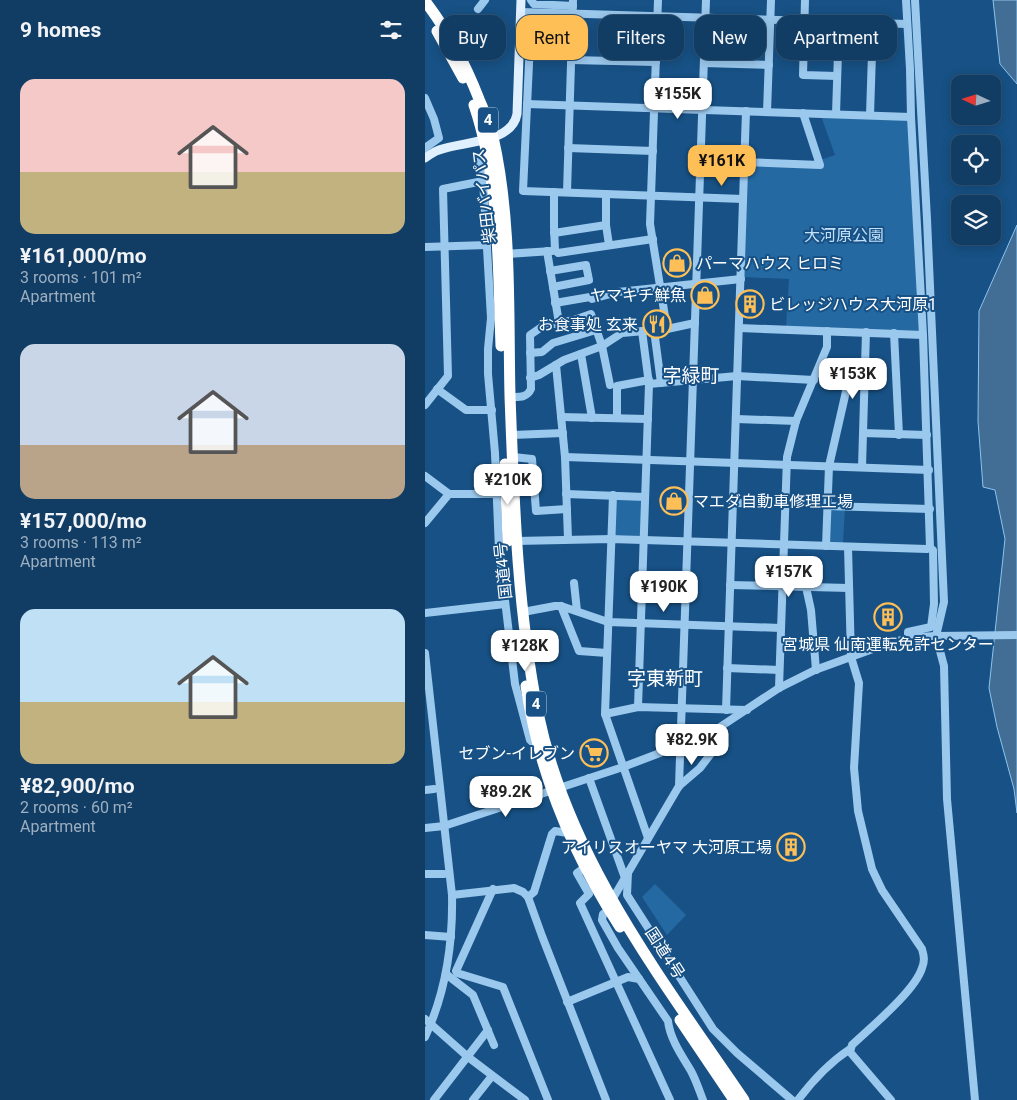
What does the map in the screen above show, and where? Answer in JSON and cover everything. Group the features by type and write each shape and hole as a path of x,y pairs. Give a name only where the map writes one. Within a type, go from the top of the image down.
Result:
{"highway":[{"name":"柴田バイパス","path":"425,1 437,16 462,59 489,138 502,254"},
{"name":"柴田バイパス","path":"425,13 452,55 489,138"},
{"name":"国道4号","path":"502,254 511,397 516,541 523,612 538,713 567,832 584,868 658,972 744,1100"},
{"name":"国道4号","path":"502,254 508,541 528,704 538,747 555,789 611,905 734,1100"}],"main road":[{"path":"425,158 440,149 489,138 510,129 516,120 521,0"}],"street":[{"path":"477,9 485,0"},
{"path":"531,0 534,4 573,10 643,15"},
{"path":"657,15 658,0"},
{"path":"705,0 705,15"},
{"path":"767,112 771,0"},
{"path":"804,15 805,0"},
{"path":"906,0 923,334 929,470 930,548 933,550 934,604 931,627 908,632 907,639"},
{"path":"915,0 924,151 944,602 940,636 943,666 947,798 975,1100"},
{"path":"521,12 573,10"},
{"path":"573,10 531,21 523,191 743,199"},
{"path":"766,20 776,20"},
{"path":"897,24 907,24"},
{"path":"567,192 571,60 656,62 650,224 667,329"},
{"path":"679,786 703,60"},
{"path":"803,60 803,75 837,76"},
{"path":"836,114 838,60"},
{"path":"871,115 872,60"},
{"path":"703,63 769,65"},
{"path":"425,98 434,119 439,138 425,148"},
{"path":"527,104 911,117"},
{"path":"911,106 914,112 919,145 924,151"},
{"path":"726,710 746,111"},
{"path":"744,162 820,165 803,113"},
{"path":"425,122 434,119"},
{"path":"568,148 653,151"},
{"path":"479,158 483,181 491,318 488,374 492,410 499,550 515,684 530,740 538,747"},
{"path":"425,405 448,376 443,189 483,181"},
{"path":"554,192 554,233 550,271 559,323"},
{"path":"605,194 609,245"},
{"path":"554,233 606,225"},
{"path":"502,254 551,251 557,253 653,239"},
{"path":"425,247 487,245"},
{"path":"550,271 586,264 589,280 553,287"},
{"path":"555,303 592,299 618,292 741,279"},
{"path":"511,397 523,397 529,394 531,389 530,335 543,326 591,314 602,346 610,385"},
{"path":"530,378 539,376 564,360 602,346 622,333 667,329 695,322"},
{"path":"739,328 923,334"},
{"path":"530,353 541,352 553,342 596,330"},
{"path":"654,330 661,383"},
{"path":"639,707 649,382 642,331"},
{"path":"779,688 786,464 796,421 827,347 827,331"},
{"path":"862,467 867,332"},
{"path":"894,334 899,435"},
{"path":"581,354 592,418"},
{"path":"556,365 565,457 568,539"},
{"path":"826,546 829,466 850,374 865,373"},
{"path":"617,418 617,386 737,376 814,380"},
{"path":"437,390 466,410 492,410"},
{"path":"561,417 648,419"},
{"path":"736,419 796,421"},
{"path":"512,435 563,433"},
{"path":"863,433 927,436"},
{"path":"565,457 929,470"},
{"path":"513,458 532,459 536,510 567,509"},
{"path":"425,476 449,494 496,494"},
{"path":"931,537 934,534 936,491 939,480"},
{"path":"425,523 449,494"},
{"path":"567,494 645,496"},
{"path":"613,495 605,714 648,838"},
{"path":"733,503 785,504"},
{"path":"827,506 929,509"},
{"path":"516,541 611,538 930,548"},
{"path":"798,1100 811,1082 829,1064 850,1049 909,990 918,978 924,961 923,949 881,890 872,869 858,811 854,768 859,683 851,657 848,546"},
{"path":"574,583 577,611"},
{"path":"730,584 849,588"},
{"path":"806,587 811,610 816,670"},
{"path":"425,613 505,604"},
{"path":"561,606 579,651 607,653"},
{"path":"523,612 561,606 609,622 781,628"},
{"path":"425,828 444,826 681,745 717,729 779,688 816,670 892,642 940,636 1017,635"},
{"path":"425,653 427,694 452,895 452,975 473,995 494,1045"},
{"path":"727,668 779,670"},
{"path":"605,714 639,707 747,710"},
{"path":"703,1100 692,1073 668,1028 667,1021 618,948 603,920 603,914 611,905 626,875 679,786 701,768 719,743"},
{"path":"589,778 626,875 627,895 713,1029 737,1053 792,1100"},
{"path":"425,790 434,789"},
{"path":"528,897 534,892 552,834 555,831 567,832"},
{"path":"584,868 577,873 589,894 580,903 670,1100"},
{"path":"425,874 444,874"},
{"path":"452,895 514,888 523,892 528,897 606,1100"},
{"path":"425,1037 428,1022 452,975 456,971 493,889"},
{"path":"425,935 451,937"},
{"path":"452,975 503,987 548,1100"},
{"path":"567,1002 628,977 639,979"},
{"path":"428,1022 468,1057 525,1100"},
{"path":"434,1100 488,1030"},
{"path":"850,1049 850,1052 891,1100"},
{"path":"473,1100 492,1076"},
{"path":"514,1092 517,1100"}],"green space":[{"name":"大河原公園","path":"821,116 908,119 919,332 786,327 789,279 742,277 748,165 822,167 820,160 835,155"},
{"path":"617,498 643,501 642,534 640,536 615,535 614,500"},
{"path":"831,508 845,508 843,543 830,543"},
{"path":"655,884 686,915 667,935 642,897"}],"shaded area":[{"path":"993,0 1017,0 1017,84 1000,64"},
{"path":"1017,225 1017,813 1014,789 997,727 989,688 1005,539 995,490 983,487 978,421 979,311"}],"place":[{"name":"パーマハウス ヒロミ","path":"677,263"},
{"name":"ヤマキチ鮮魚","path":"705,295"},
{"name":"ビレッジハウス大河原1","path":"750,304"},
{"name":"お食事処 玄来","path":"657,324"},
{"name":"マエダ自動車修理工場","path":"674,501"},
{"name":"宮城県 仙南運転免許センター","path":"888,617"},
{"name":"セブン-イレブン","path":"594,753"},
{"name":"アイリスオーヤマ 大河原工場","path":"791,847"}],"district":[{"name":"字緑町","path":"691,375"},
{"name":"字東新町","path":"665,678"}]}
